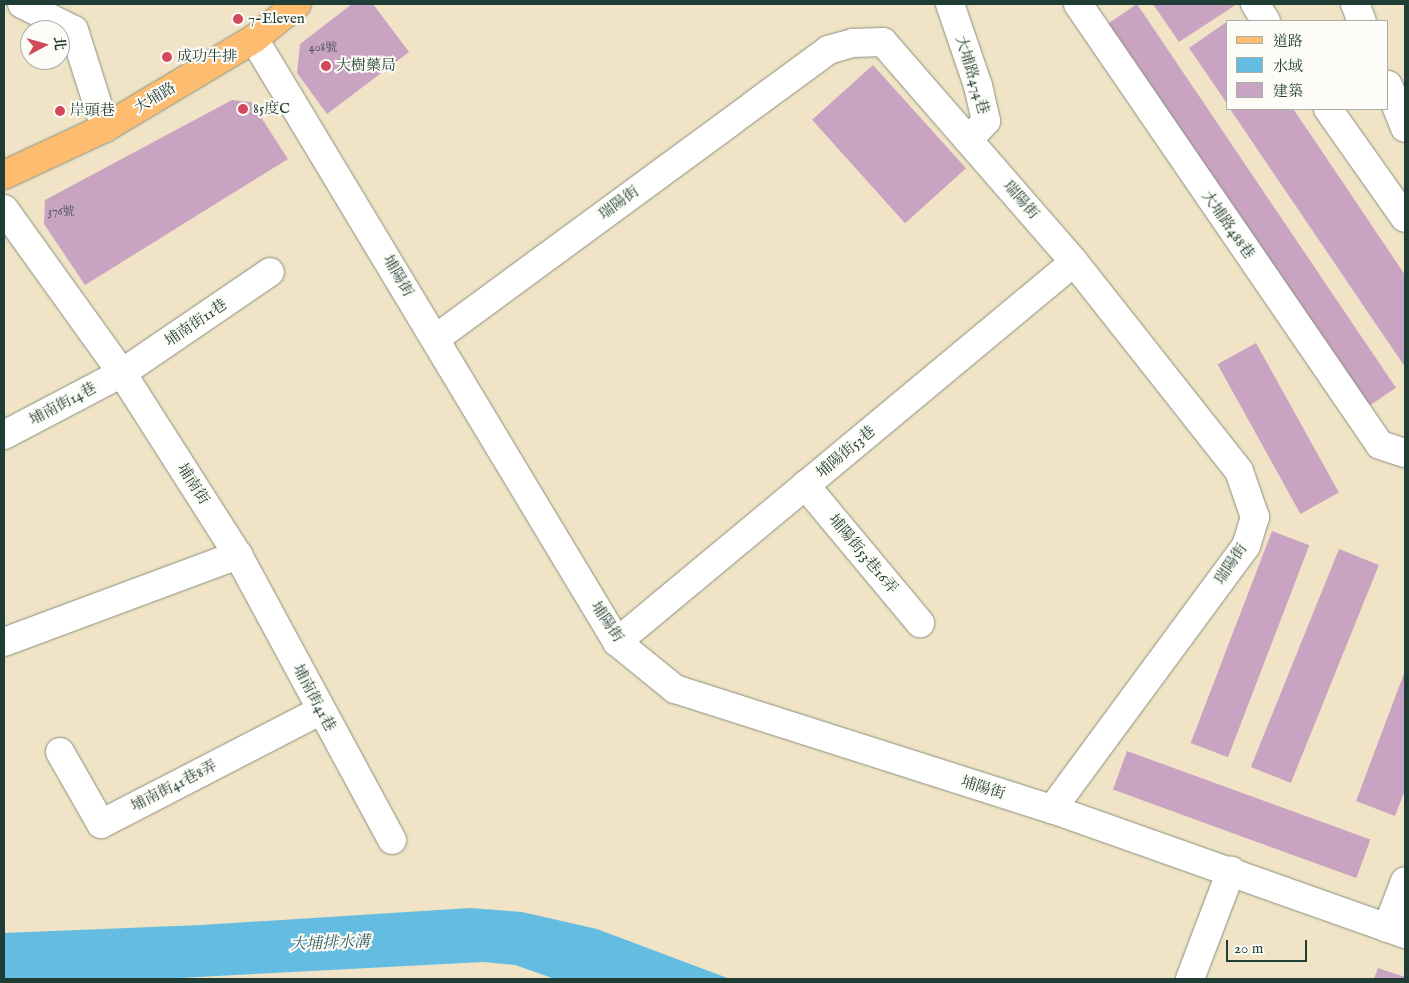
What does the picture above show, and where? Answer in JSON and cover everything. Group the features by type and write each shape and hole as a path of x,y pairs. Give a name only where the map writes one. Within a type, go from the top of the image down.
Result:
{"main road":[{"name":"大埔路","path":"4,175 105,128 254,39 297,4"}],"street":[{"path":"22,4 74,30 105,128"},
{"name":"大埔路474巷","path":"950,4 978,86 986,121 968,140"},
{"name":"大埔路488巷","path":"1078,4 1393,449"},
{"path":"1255,4 1265,20"},
{"path":"1354,4 1362,20"},
{"name":"埔陽街","path":"254,39 616,642 675,689 1052,809 1396,931"},
{"name":"瑞陽街","path":"435,339 828,50 853,43 883,42 1074,262 1239,471 1254,517 1246,546 1052,809"},
{"path":"1389,88 1405,128"},
{"path":"1329,110 1405,218"},
{"name":"埔南街","path":"4,209 122,373 238,555"},
{"name":"埔陽街53巷","path":"616,642 1074,262"},
{"name":"埔南街11巷","path":"122,373 270,272"},
{"name":"埔南街14巷","path":"4,435 122,373"},
{"name":"埔陽街53巷16弄","path":"806,485 920,623"},
{"path":"4,642 238,555"},
{"name":"埔南街41巷","path":"238,555 320,711 392,840"},
{"name":"埔南街41巷8弄","path":"60,752 101,824 320,711"},
{"path":"1190,979 1231,871"},
{"path":"1396,931 1405,881"}],"water":[{"name":"大埔排水溝","path":"470,908 522,912 597,929 730,979 555,979 515,965 483,962 159,979 4,979 4,933 201,925"}],"building":[{"path":"352,4 373,4 409,52 327,114 297,73 300,44"},
{"path":"1137,4 1396,388 1358,414 1099,30"},
{"path":"1153,4 1237,4 1179,42"},
{"path":"1226,22 1226,102 1189,48"},
{"path":"873,65 966,168 905,223 812,120"},
{"path":"232,100 251,102 288,159 85,285 44,224 45,200"},
{"path":"1231,110 1294,110 1311,135 1405,275 1405,367"},
{"path":"1256,343 1339,493 1300,514 1218,364"},
{"path":"1272,531 1309,545 1228,757 1191,743"},
{"path":"1339,549 1379,565 1291,783 1251,767"},
{"path":"1405,671 1405,790 1395,816 1356,801"},
{"path":"1127,751 1370,840 1356,878 1113,790"},
{"path":"1378,968 1405,977 1405,979 1374,979"}],"place":[{"name":"7-Eleven","path":"238,19"},
{"name":"成功牛排","path":"167,57"},
{"name":"大樹藥局","path":"326,66"},
{"name":"85度C","path":"243,109"},
{"name":"岸頭巷","path":"60,111"}]}
